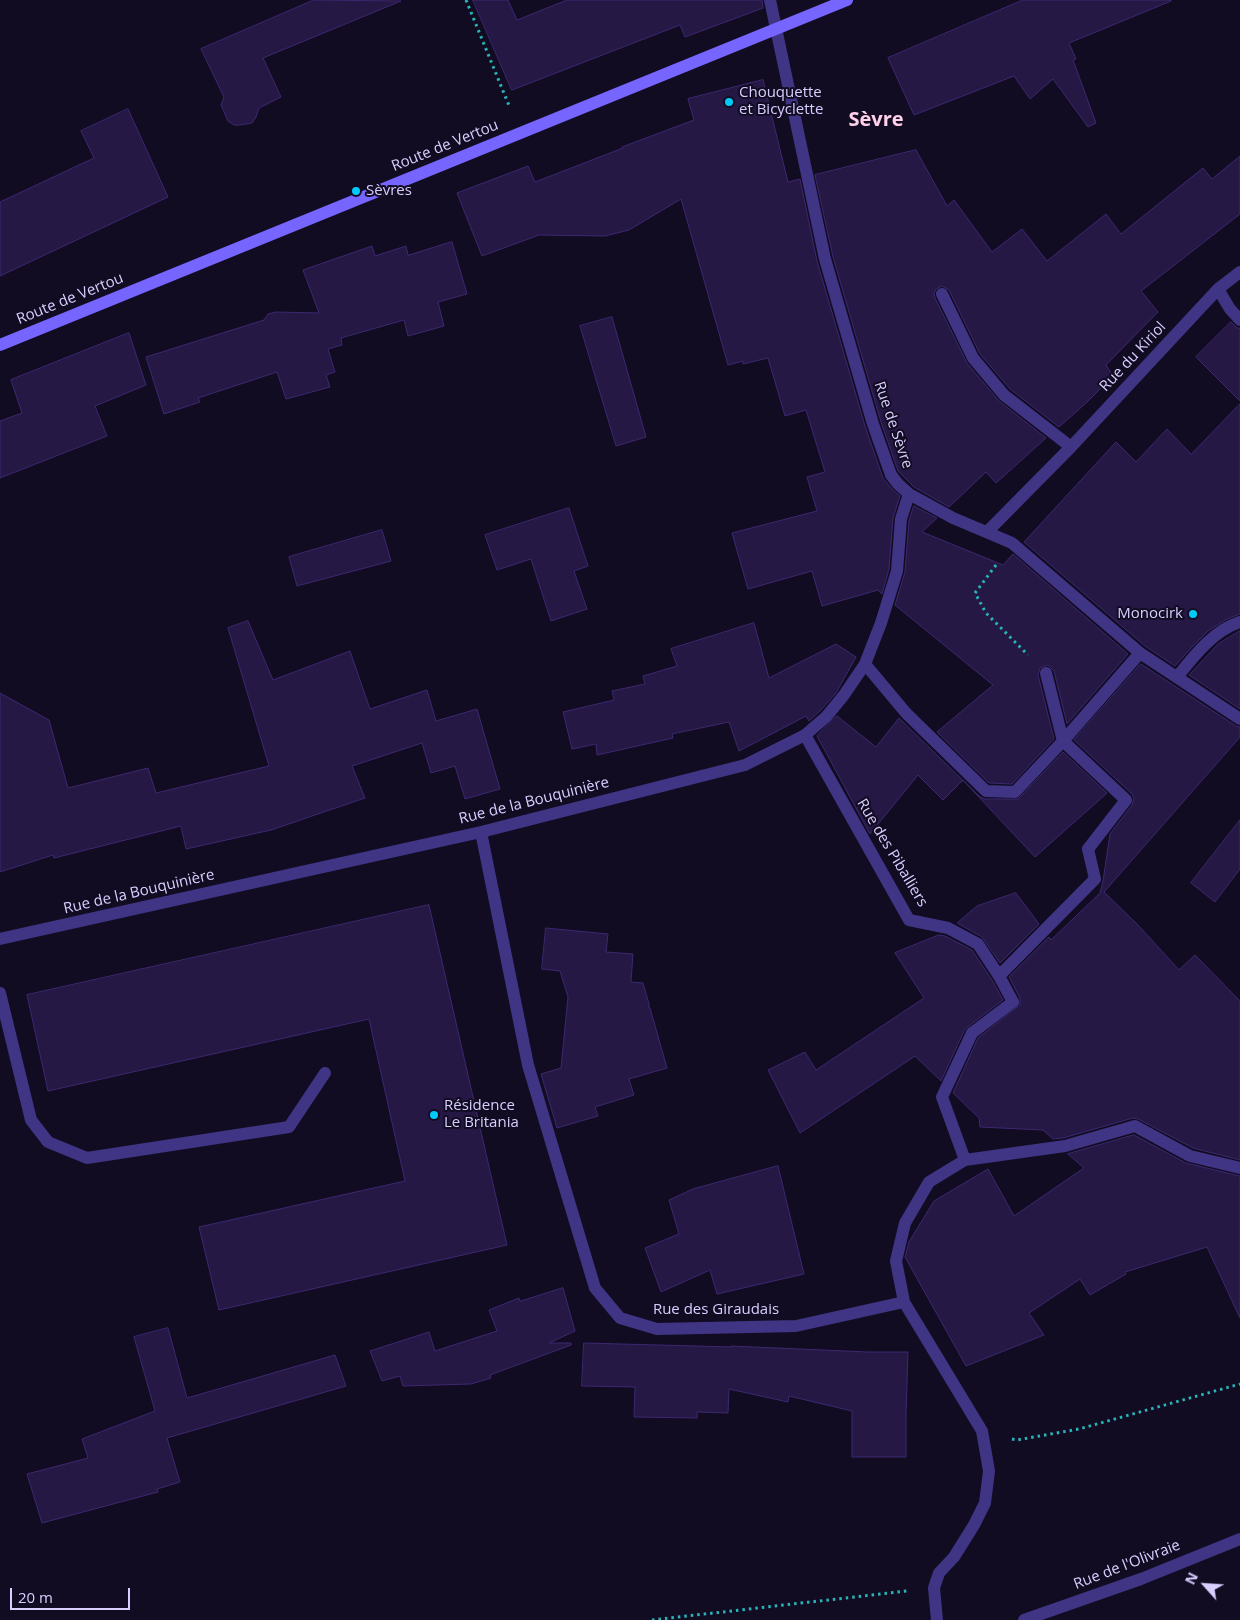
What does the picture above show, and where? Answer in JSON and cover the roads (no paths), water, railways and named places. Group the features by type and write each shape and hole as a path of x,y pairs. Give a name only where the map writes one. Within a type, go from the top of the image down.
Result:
{"main road":[{"name":"Route de Vertou","path":"0,345 847,0"}],"street":[{"name":"Rue de Sèvre","path":"770,0 825,259 870,415 894,480 909,494 953,518 1012,543 1140,653 1240,719"},
{"name":"Rue du Kiriol","path":"987,532 1071,447 1218,289 1240,272"},
{"path":"1218,289 1230,309 1240,320"},
{"path":"942,294 973,358 1004,394 1071,447"},
{"name":"Rue de la Bouquinière","path":"0,939 481,832 745,765 804,735 826,717 865,664 882,623 897,571 901,519 909,494"},
{"path":"1177,677 1188,663 1222,629 1240,622"},
{"path":"865,664 906,713 986,791 1015,792 1064,741 1140,653"},
{"path":"999,976 1094,879 1088,849 1126,800 1064,741 1046,673"},
{"name":"Rue des Piballiers","path":"804,735 909,920 948,928 978,944 1013,1002 972,1033 942,1097 965,1160"},
{"name":"Rue des Giraudais","path":"481,832 528,1065 595,1288 620,1318 657,1329 796,1326 904,1302"},
{"path":"0,993 31,1120 48,1142 87,1158 289,1127 325,1073"},
{"path":"937,1620 934,1588 939,1573 954,1557 985,1503 988,1471 982,1431 904,1302 896,1261 905,1223 929,1182 965,1160 1065,1146 1135,1126 1190,1156 1240,1168"},
{"name":"Rue de l'Olivraie","path":"1024,1620 1141,1579 1240,1538"}],"place":[{"name":"Chouquette et Bicyclette","path":"729,102"},
{"name":"Sèvres","path":"356,191"},
{"name":"Monocirk","path":"1193,614"},
{"name":"Résidence Le Britania","path":"434,1115"}],"district":[{"name":"Sèvre","path":"876,120"}]}
